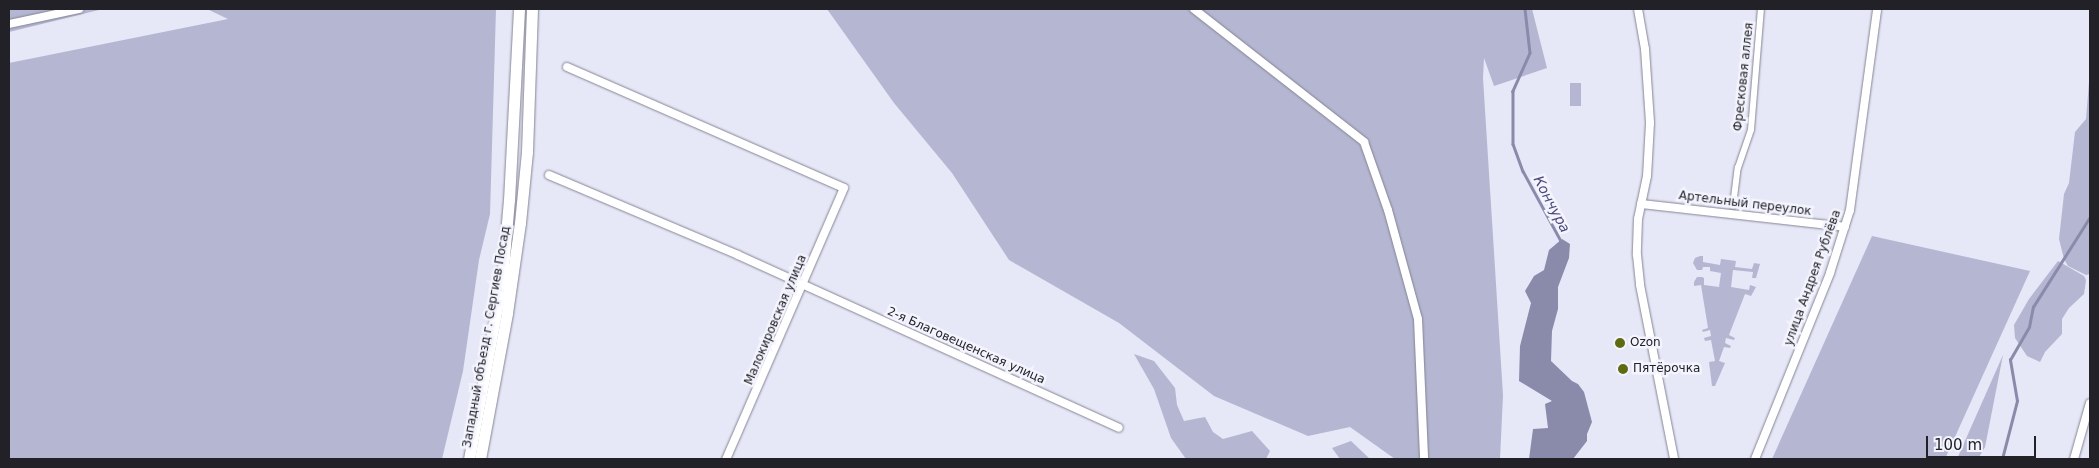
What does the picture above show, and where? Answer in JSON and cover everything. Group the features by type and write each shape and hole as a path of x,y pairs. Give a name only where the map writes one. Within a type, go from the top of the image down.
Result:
{"main road":[{"name":"Западный объезд г. Сергиев Посад","path":"469,459 502,281 509,200 519,9"},
{"name":"Западный объезд г. Сергиев Посад","path":"480,459 508,313 520,223 527,152 532,9"}],"street":[{"path":"9,24 79,9"},
{"path":"1194,9 1364,142 1388,210 1418,319 1424,459"},
{"path":"1638,9 1646,66 1650,123 1647,176 1636,239 1640,285 1674,459"},
{"name":"Фресковая аллея","path":"1733,206 1738,168 1751,130 1761,9"},
{"name":"улица Андрея Рублёва","path":"1755,459 1830,273 1846,227 1853,194 1877,9"},
{"name":"Малокировская улица","path":"567,67 844,188 726,459"},
{"name":"2-я Благовещенская улица","path":"549,174 738,255 1119,428"},
{"name":"Артельный переулок","path":"1641,204 1846,227"},
{"path":"2074,459 2090,403"}],"shaded area":[{"path":"9,9 103,9 9,32"},
{"path":"207,9 496,9 490,214 479,260 463,371 442,459 9,459 9,63 228,19"},
{"path":"827,9 1532,9 1547,68 1494,86 1484,58 1483,78 1503,395 1500,459 1395,459 1350,427 1308,436 1214,396 1119,323 1009,260 952,173 894,103"},
{"path":"2090,70 2090,274 2086,275 2068,266 2064,259 2059,239 2064,194 2069,183 2075,132 2086,119"},
{"path":"1570,83 1581,83 1581,106 1570,106"},
{"path":"1872,236 2030,271 1945,459 1772,459"},
{"path":"1562,239 1570,244 1569,258 1558,287 1558,309 1552,331 1551,361 1572,381 1578,384 1584,392 1592,422 1587,434 1587,441 1573,459 1529,459 1533,429 1548,428 1545,404 1552,401 1519,381 1520,346 1531,303 1525,291 1534,276 1544,270 1549,250"},
{"path":"1703,256 1703,262 1720,265 1721,259 1736,261 1735,267 1752,269 1754,263 1760,264 1756,278 1752,278 1753,272 1733,270 1731,287 1749,290 1750,285 1756,287 1751,296 1745,294 1729,335 1735,338 1734,340 1726,338 1725,343 1731,346 1730,348 1724,347 1719,361 1725,363 1715,386 1712,386 1709,362 1715,361 1711,340 1705,341 1704,338 1711,336 1710,330 1703,332 1702,330 1708,328 1701,285 1694,286 1694,282 1697,277 1702,277 1704,278 1704,285 1719,287 1721,273 1710,271 1710,267 1703,267 1702,270 1697,270 1693,263 1695,258"},
{"path":"2058,261 2084,276 2086,280 2084,294 2069,308 2062,319 2062,334 2045,352 2040,362 2027,356 2015,338 2014,325 2029,299"},
{"path":"1134,354 1154,361 1175,388 1177,405 1184,421 1205,417 1213,432 1223,439 1252,431 1270,451 1266,459 1186,459 1171,438 1154,389"},
{"path":"2003,355 1985,447 1978,459 1957,459"},
{"path":"1351,441 1370,459 1340,459 1332,448"}],"waterway":[{"name":"Кончура","path":"1525,9 1530,53 1513,91 1513,144 1523,171 1561,241"},
{"path":"2002,459 2017,401 2010,360 2029,327 2033,307 2090,217"}],"place":[{"name":"Ozon","path":"1620,343"},
{"name":"Пятёрочка","path":"1623,369"}]}
